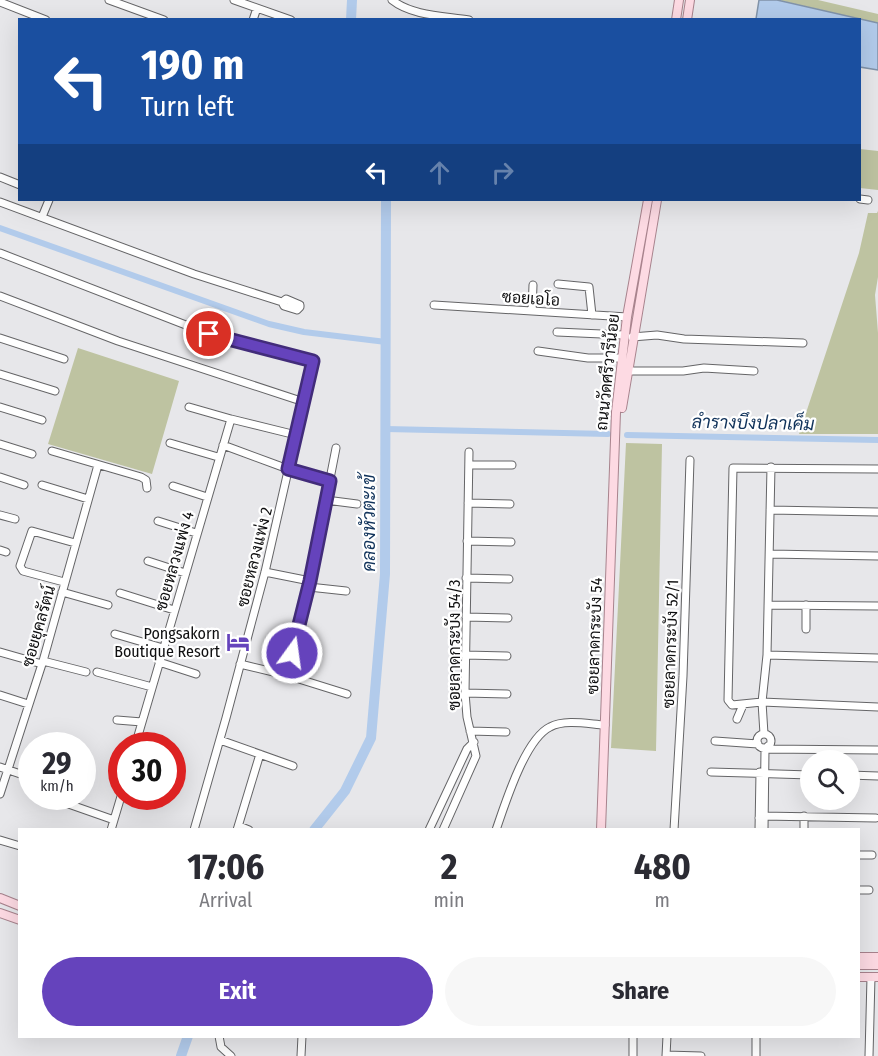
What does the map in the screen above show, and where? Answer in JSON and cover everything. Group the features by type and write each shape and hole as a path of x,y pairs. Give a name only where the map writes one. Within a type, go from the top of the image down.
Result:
{"main road":[{"path":"676,18 679,0"},
{"path":"687,18 690,0"},
{"name":"ถนนวัดศรีวารีน้อย","path":"616,444 627,371 627,317 648,201"},
{"name":"ถนนวัดศรีวารีน้อย","path":"616,444 616,412 622,358 657,201"},
{"name":"ซอยลาดกระบัง 54","path":"601,828 616,444"},
{"path":"0,900 18,907"},
{"path":"0,913 18,918"},
{"path":"860,957 878,957"},
{"path":"860,965 878,965"},
{"path":"860,972 876,975"},
{"path":"860,977 876,975"}],"street":[{"path":"109,0 158,18"},
{"path":"234,0 285,18"},
{"path":"393,0 401,6 419,11 458,18"},
{"path":"0,3 41,18"},
{"path":"254,18 257,8"},
{"path":"0,177 18,184"},
{"path":"42,217 49,201"},
{"path":"0,202 194,274 282,302"},
{"name":"ซอยหลวงแพ่ง 2","path":"0,253 209,334 311,360 313,366 265,572 195,828"},
{"path":"558,284 589,287 592,315"},
{"path":"532,312 533,285"},
{"path":"0,296 118,341 304,402"},
{"name":"ซอยเอโอ","path":"434,305 627,317"},
{"path":"557,332 803,343"},
{"path":"0,338 64,359"},
{"path":"538,351 588,357 622,358"},
{"path":"627,371 683,371 704,368 754,371"},
{"path":"0,374 55,391"},
{"path":"0,407 42,420"},
{"path":"189,407 296,435"},
{"name":"ซอยหลวงแพ่ง 4","path":"139,732 231,419"},
{"path":"171,443 218,457"},
{"path":"0,444 32,454"},
{"path":"223,445 288,469 330,481"},
{"path":"286,675 310,584 336,448"},
{"path":"52,451 144,479 147,488"},
{"name":"ซอยลาดกระบัง 54/3","path":"444,828 475,759 476,750 470,731 465,693 469,452"},
{"name":"ซอยลาดกระบัง 52/1","path":"674,828 690,460"},
{"name":"ซอยยุคลรัตน์","path":"0,794 4,768 42,663 98,465"},
{"path":"469,465 512,465"},
{"path":"878,469 771,467 735,467 732,469 729,703 732,705 762,702 878,707"},
{"path":"764,734 762,702 767,655 771,467"},
{"path":"0,477 24,485"},
{"path":"42,485 88,499"},
{"path":"173,486 207,496"},
{"path":"326,500 357,504"},
{"path":"468,503 510,504"},
{"path":"770,510 878,512"},
{"path":"0,514 15,519"},
{"path":"158,521 196,533"},
{"path":"64,582 23,571 20,566 32,531 75,543"},
{"path":"467,541 511,542"},
{"path":"770,554 878,556"},
{"path":"148,561 185,573"},
{"path":"265,572 345,591"},
{"path":"466,578 509,579"},
{"path":"62,592 108,605"},
{"path":"120,593 174,610"},
{"path":"768,605 878,606"},
{"path":"806,605 806,629"},
{"path":"466,617 508,618"},
{"path":"115,634 163,648"},
{"path":"0,651 86,672"},
{"path":"465,655 507,656"},
{"path":"767,655 878,658"},
{"path":"159,662 196,674"},
{"path":"240,664 286,675 346,694"},
{"path":"97,672 152,687"},
{"path":"465,693 507,694"},
{"path":"0,695 28,704"},
{"path":"737,719 743,705"},
{"path":"117,720 142,722"},
{"path":"497,828 517,773 527,754 546,729 569,723 605,725"},
{"path":"470,731 506,732"},
{"path":"759,828 763,746 759,736 764,734"},
{"path":"763,746 771,738 764,734"},
{"path":"220,740 293,766"},
{"path":"715,741 763,746 878,750"},
{"path":"430,828 463,756 474,742"},
{"path":"238,828 261,754"},
{"path":"711,772 800,775"},
{"path":"860,775 878,776"},
{"path":"86,810 114,820"},
{"path":"112,828 117,810"},
{"path":"804,816 804,828"},
{"path":"761,817 876,818"},
{"path":"761,817 764,828"},
{"path":"0,840 18,845"},
{"path":"860,855 872,855"},
{"path":"860,890 869,890"},
{"path":"869,1056 876,975"},
{"path":"219,1038 221,1047 231,1056"},
{"path":"301,1056 302,1038"},
{"path":"633,1038 633,1056"},
{"path":"666,1038 666,1056 701,1056"},
{"path":"756,1038 756,1056"}],"green space":[{"path":"778,0 818,0 878,14 878,23"},
{"path":"861,149 878,151 878,190 861,188"},
{"path":"878,211 878,277 875,295 878,333 878,434 799,434 859,253 868,213"},
{"path":"78,348 179,381 152,474 48,444"},
{"path":"626,443 662,444 656,751 611,748"}],"water":[{"path":"759,0 777,0 856,18 756,18"},
{"path":"861,19 878,23 878,70 861,67"}],"waterway":[{"name":"คลองหัวตะเข้","path":"351,18 352,0"},
{"name":"คลองหัวตะเข้","path":"316,828 345,791 371,738 385,574 386,201"},
{"path":"0,228 269,324 304,332 386,342"},
{"name":"ลำรางบึงปลาเค็ม","path":"386,429 608,434"},
{"name":"ลำรางบึงปลาเค็ม","path":"627,435 878,440"},
{"name":"คลองหัวตะเข้","path":"181,1056 187,1038"}],"place":[{"name":"Pongsakorn Boutique Resort","path":"238,642"}],"route":[{"path":"209,334 313,361 288,469 330,481 310,581 292,653"}]}
